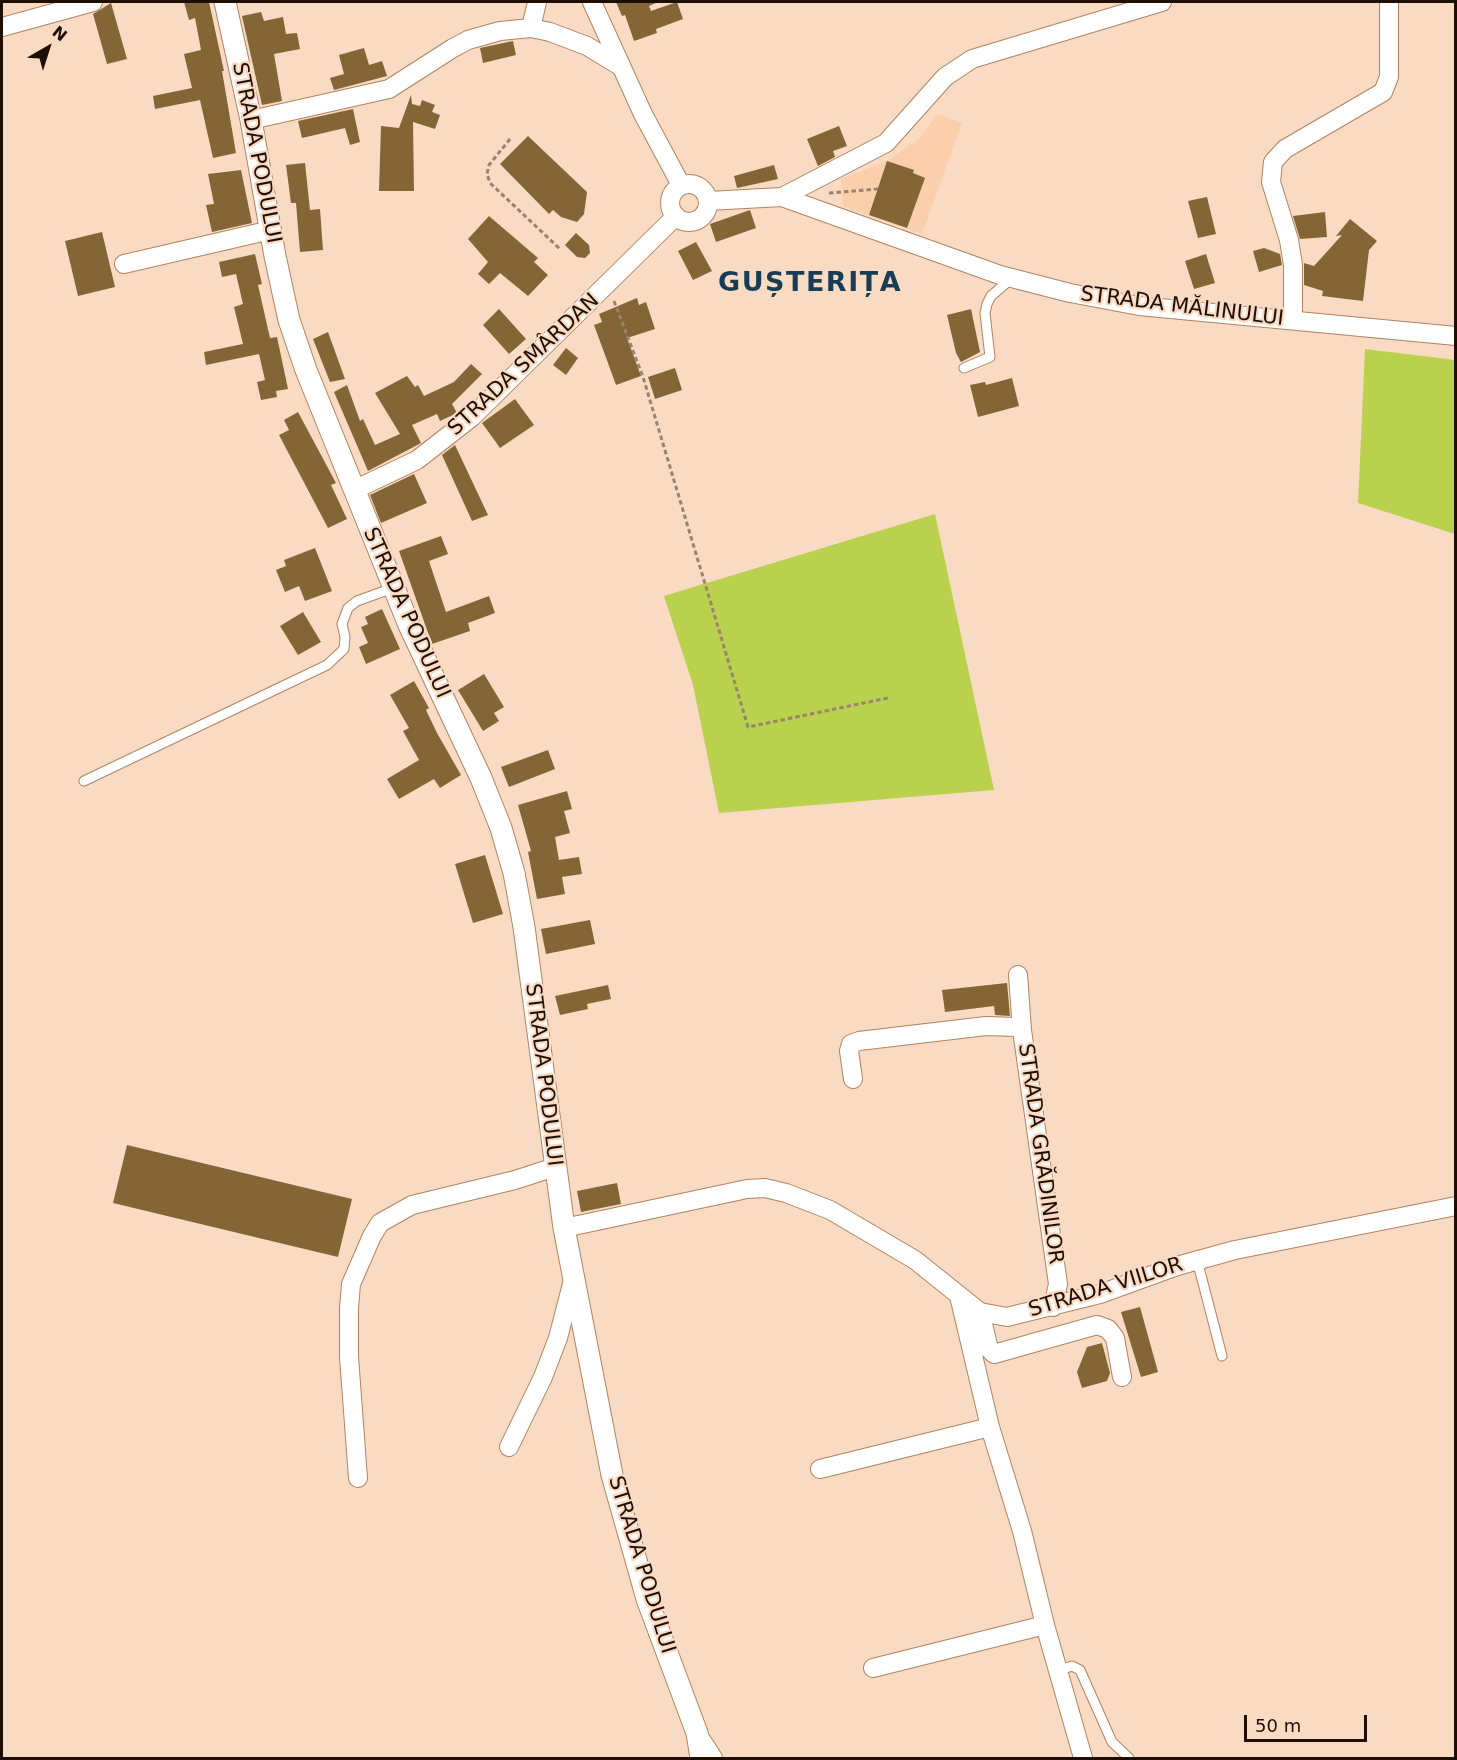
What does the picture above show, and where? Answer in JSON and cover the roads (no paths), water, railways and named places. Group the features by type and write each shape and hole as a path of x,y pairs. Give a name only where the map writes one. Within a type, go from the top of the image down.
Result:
{"street":[{"path":"2,27 93,2"},
{"name":"STRADA PODULUI","path":"225,2 293,330 315,396 393,588 482,778 501,828 514,873 524,927 564,1228 623,1520 647,1599 697,1733 701,1758"},
{"path":"531,28 537,2"},
{"path":"592,2 620,66 681,185"},
{"path":"782,197 886,143 945,77 972,59 1162,2"},
{"path":"1293,320 1293,265 1289,240 1271,182 1273,162 1285,148 1383,92 1389,77 1389,2"},
{"path":"251,120 389,88 468,40 500,31 531,28 550,32 587,46 620,66"},
{"path":"681,185 699,186 708,201 705,214 694,221 676,216 671,200 681,185"},
{"name":"STRADA MĂLINULUI","path":"708,201 782,197 1012,278 1070,293 1139,306 1455,336"},
{"name":"STRADA SMÂRDAN","path":"354,490 417,460 472,417 676,216"},
{"path":"124,264 271,230"},
{"path":"1017,975 1022,1030"},
{"name":"STRADA GRĂDINILOR","path":"853,1079 849,1051 851,1044 859,1041 986,1026 1017,1027 1022,1030 1058,1284 1053,1307"},
{"path":"358,1478 349,1357 351,1284 358,1264 380,1223 412,1205 515,1180 555,1167"},
{"name":"STRADA VIILOR","path":"564,1228 747,1189 765,1188 786,1193 830,1210 915,1260 980,1312 1007,1317 1053,1307 1197,1260 1455,1206"},
{"path":"509,1447 543,1377 558,1338 573,1280"},
{"path":"959,1296 990,1427 1022,1532 1057,1671 1083,1758"},
{"path":"980,1312 989,1349 994,1354 1096,1325 1108,1329 1115,1338 1122,1377"},
{"path":"820,1469 990,1427"},
{"path":"873,1668 1045,1625"},
{"path":"697,1733 714,1758"}],"lane":[{"path":"964,368 990,357 985,313 987,304 992,296 1012,278"},
{"path":"84,781 327,665 344,649 345,637 342,624 348,608 357,601 393,588"},
{"path":"1197,1260 1222,1356"},
{"path":"1057,1671 1072,1666 1080,1670 1112,1742 1129,1758"}],"district":[{"name":"GUȘTERIȚA","path":"810,284"}]}
